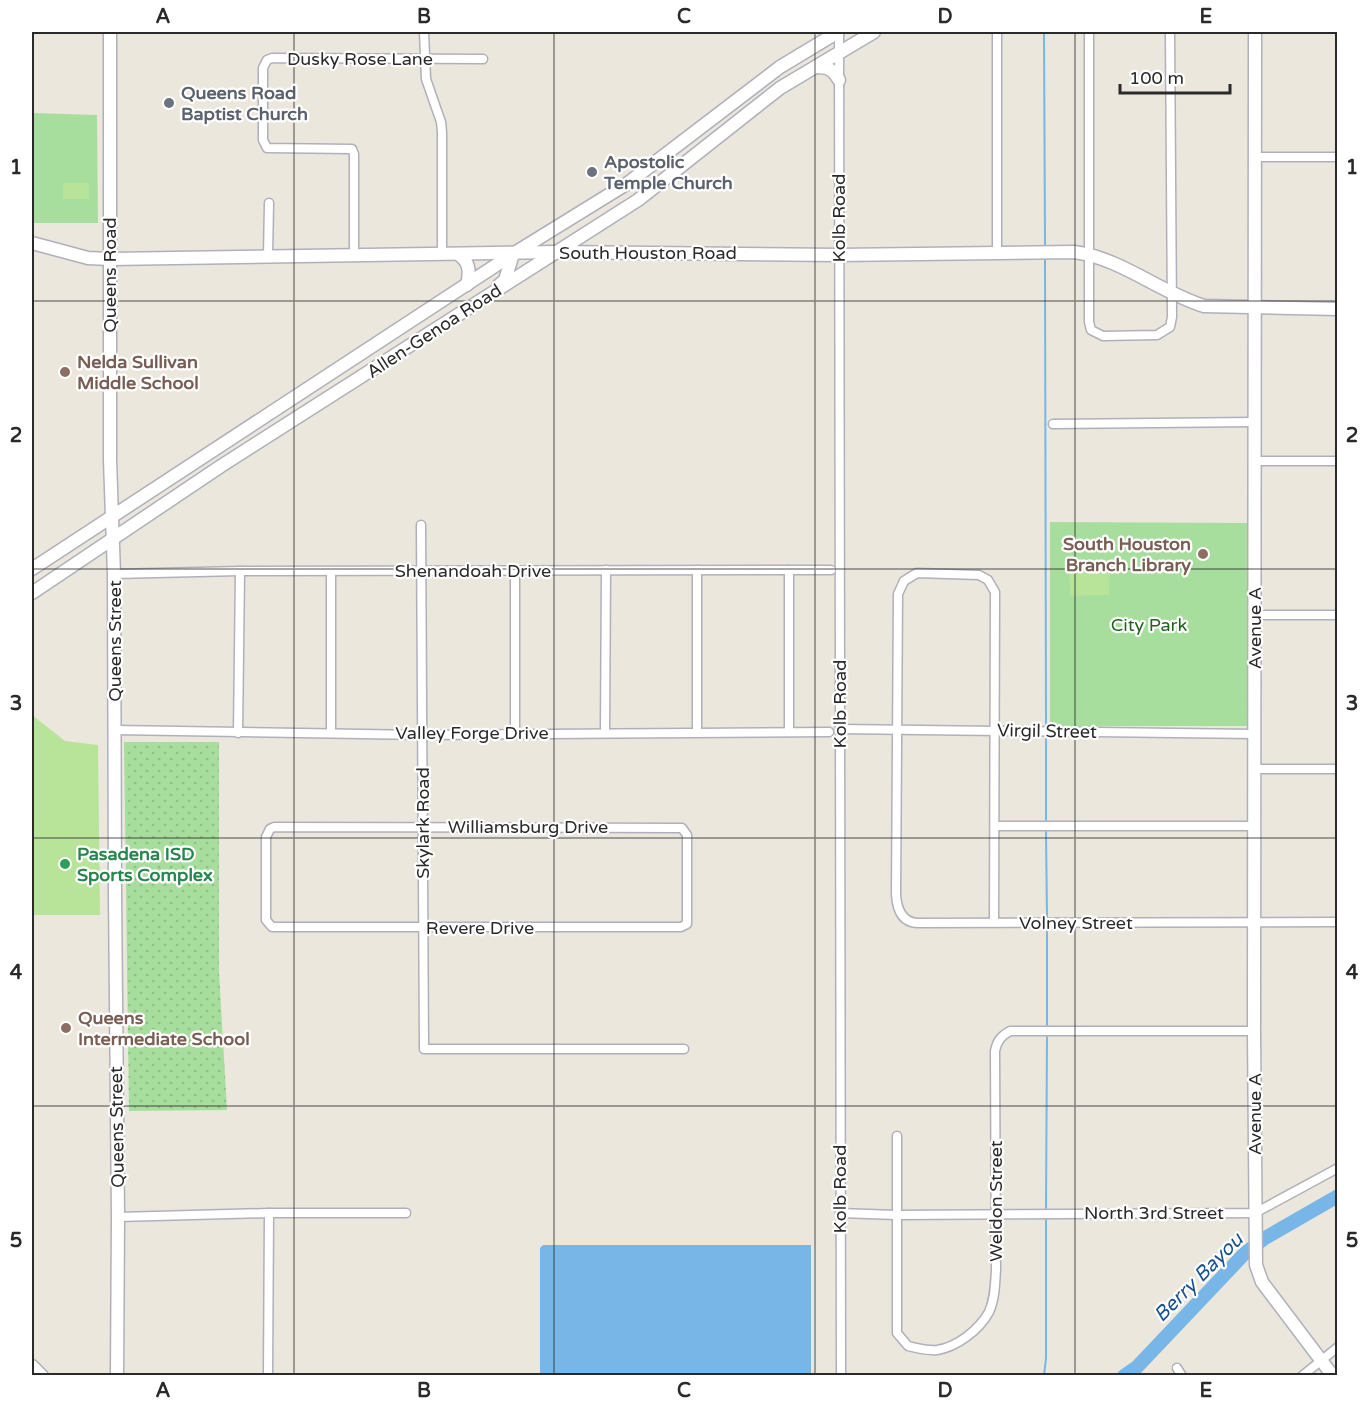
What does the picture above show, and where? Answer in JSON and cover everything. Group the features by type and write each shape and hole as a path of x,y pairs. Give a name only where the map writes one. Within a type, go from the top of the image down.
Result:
{"street":[{"name":"Queens Road","path":"110,32 111,518"},
{"path":"424,32 426,79 441,122 442,132 442,254"},
{"name":"Allen-Genoa Road","path":"32,593 221,466 638,200 780,88 874,32"},
{"path":"997,32 997,252"},
{"path":"1089,32 1088,254 1091,330 1103,336 1157,335 1170,327 1172,317 1170,32"},
{"name":"Avenue A","path":"1255,32 1254,1031 1256,1265 1262,1282 1321,1360"},
{"name":"Allen-Genoa Road","path":"32,569 513,254 628,183 780,67 835,33"},
{"name":"Kolb Road","path":"835,33 834,56 839,80 841,1376"},
{"name":"Dusky Rose Lane","path":"354,255 354,154 351,149 347,148 267,148 263,140 265,63 272,58 483,59"},
{"path":"816,67 828,67 834,71 839,80"},
{"path":"723,109 735,124"},
{"path":"1255,157 1338,157"},
{"path":"628,183 638,200"},
{"path":"268,256 269,203"},
{"path":"557,252 562,234 577,215"},
{"path":"596,227 596,243 601,252"},
{"name":"South Houston Road","path":"32,243 88,258 110,259 557,252 839,255 1074,252 1112,262 1171,293 1204,306 1338,309"},
{"path":"458,254 465,258 468,265 470,274 467,285"},
{"path":"489,295 505,280 513,254"},
{"path":"413,321 423,338"},
{"path":"1053,424 1255,423"},
{"path":"246,427 257,444"},
{"path":"1255,461 1338,461"},
{"name":"Queens Street","path":"111,518 114,539 117,1376"},
{"name":"Skylark Road","path":"422,525 424,1049 684,1049"},
{"path":"605,732 606,570"},
{"path":"697,570 697,732"},
{"path":"789,570 789,732"},
{"name":"Shenandoah Drive","path":"114,574 831,570"},
{"path":"331,571 331,733"},
{"path":"515,571 515,733"},
{"path":"238,733 240,572"},
{"path":"897,729 898,594 904,581 917,573 979,575 992,585 995,599 994,923"},
{"path":"1255,615 1338,615"},
{"name":"Virgil Street","path":"840,729 1255,734"},
{"name":"Volney Street","path":"897,729 896,895 901,915 911,923 1338,922"},
{"name":"Valley Forge Drive","path":"115,730 423,735 829,732"},
{"path":"1255,769 1338,769"},
{"path":"995,826 1254,826"},
{"name":"Williamsburg Drive","path":"266,878 266,833 274,827 682,828 687,835 687,872"},
{"name":"Revere Drive","path":"266,878 266,920 272,927 681,927 687,924 687,872"},
{"name":"Weldon Street","path":"897,1136 897,1333 908,1346 936,1350 968,1336 981,1324 990,1311 995,1294 994,1051 1003,1035 1010,1031 1254,1031"},
{"name":"North 3rd Street","path":"840,1213 1256,1219 1338,1168"},
{"path":"118,1217 269,1213 406,1213"},
{"path":"268,1376 269,1213"},
{"path":"1302,1376 1338,1347"},
{"path":"1321,1360 1333,1376"},
{"path":"32,1366 42,1376"},
{"path":"1177,1368 1182,1376"}],"green space":[{"path":"32,113 97,115 98,223 32,223"},
{"path":"63,183 89,183 89,199 63,199"},
{"name":"City Park","path":"1050,522 1249,523 1248,726 1050,726"},
{"path":"1069,560 1110,560 1109,595 1070,596"},
{"name":"Pasadena ISD Sports Complex","path":"32,715 65,741 98,745 100,915 32,915"},
{"path":"124,742 219,742 219,972 227,1110 129,1111"}],"water":[{"path":"543,1245 811,1245 811,1375 540,1375 540,1248"}],"waterway":[{"path":"1044,32 1045,245"},
{"path":"1045,259 1046,725"},
{"path":"1046,737 1046,820"},
{"path":"1046,832 1047,917"},
{"path":"1047,929 1047,1025"},
{"path":"1046,1208 1047,1037"},
{"name":"Berry Bayou","path":"1124,1376 1137,1367 1245,1253 1265,1238 1338,1196"},
{"path":"1044,1376 1046,1220"}],"place":[{"name":"Queens Road Baptist Church","path":"169,103"},
{"name":"Apostolic Temple Church","path":"592,172"},
{"name":"Nelda Sullivan Middle School","path":"65,372"},
{"name":"South Houston Branch Library","path":"1203,554"},
{"name":"Pasadena ISD Sports Complex","path":"65,864"},
{"name":"Queens Intermediate School","path":"66,1028"}]}
